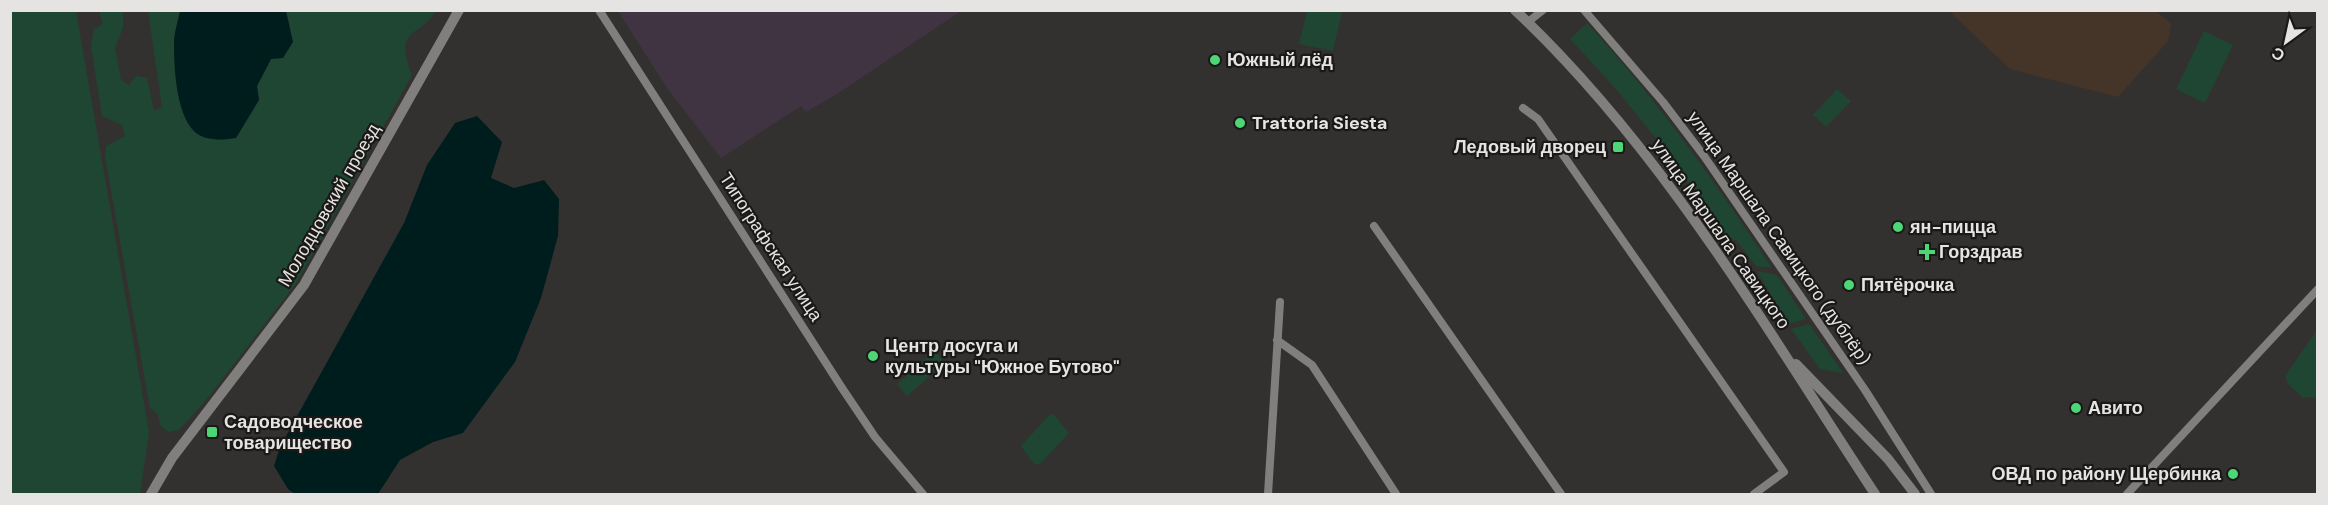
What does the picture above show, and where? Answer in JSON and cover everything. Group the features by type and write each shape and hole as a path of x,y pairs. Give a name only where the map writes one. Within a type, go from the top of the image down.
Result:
{"street":[{"name":"Молодцовский проезд","path":"151,495 172,458 304,285 459,10"},
{"name":"Типографская улица","path":"599,10 842,388 875,437 923,495"},
{"name":"улица Маршала Савицкого","path":"1515,10 1589,86 1636,141 1709,240 1875,495"},
{"path":"1528,22 1543,10"},
{"name":"улица Маршала Савицкого (дублёр)","path":"1584,10 1663,102 1704,156 1860,384 1931,495"},
{"path":"1523,108 1538,119 1784,472 1754,495"},
{"path":"1374,226 1561,495"},
{"path":"2127,495 2318,289"},
{"path":"1268,495 1280,302"},
{"path":"1278,340 1312,365 1396,495"},
{"path":"1778,346 1888,459 1914,493"}],"shaded area":[{"path":"618,11 961,11 837,94 806,112 801,106 721,158 667,88"},
{"path":"1949,11 2156,11 2171,24 2168,41 2118,97 2010,69"}],"green space":[{"path":"10,11 76,11 149,432 140,494 11,494"},
{"path":"99,11 123,11 123,28 115,48 121,80 129,85 136,76 147,78 154,111 162,107 148,11 180,11 174,41 186,120 199,135 219,140 236,138 259,100 257,86 290,25 286,11 435,11 429,20 407,40 405,48 412,75 297,282 207,399 179,430 168,432 160,425 158,414 150,408 105,157 106,146 125,136 122,125 102,116 91,46 94,29 103,24"},
{"path":"1307,11 1342,11 1333,51 1299,44"},
{"path":"1587,23 1637,81 1684,142 1772,268 1756,266 1736,240 1719,230 1655,137 1622,96 1570,39"},
{"path":"2204,31 2233,45 2205,103 2176,89"},
{"path":"1837,89 1851,101 1826,127 1813,115"},
{"path":"1757,271 1777,275 1806,319 1788,324"},
{"path":"1809,324 1843,373 1820,369 1791,329"},
{"path":"2317,330 2317,398 2302,397 2288,384 2285,376"},
{"path":"935,351 945,363 907,396 897,384"},
{"path":"1050,414 1054,415 1069,433 1040,464 1034,464 1021,446"}],"water":[{"path":"180,11 286,11 293,42 283,58 271,59 257,86 259,100 236,138 222,140 199,135 185,118 178,93 174,43"},
{"path":"477,116 502,142 491,178 514,188 544,180 559,199 558,236 541,298 515,362 463,433 433,442 400,460 378,494 295,494 288,489 274,466 280,447 404,223 427,165 455,123"}],"place":[{"name":"Южный лёд","path":"1215,60"},
{"name":"Trattoria Siesta","path":"1240,123"},
{"name":"Ледовый дворец","path":"1618,147"},
{"name":"ян-пицца","path":"1898,227"},
{"name":"Горздрав","path":"1927,252"},
{"name":"Пятёрочка","path":"1849,285"},
{"name":"Центр досуга и культуры \"Южное Бутово\"","path":"873,356"},
{"name":"Авито","path":"2076,408"},
{"name":"Садоводческое товарищество","path":"212,432"},
{"name":"ОВД по району Щербинка","path":"2233,474"}]}
